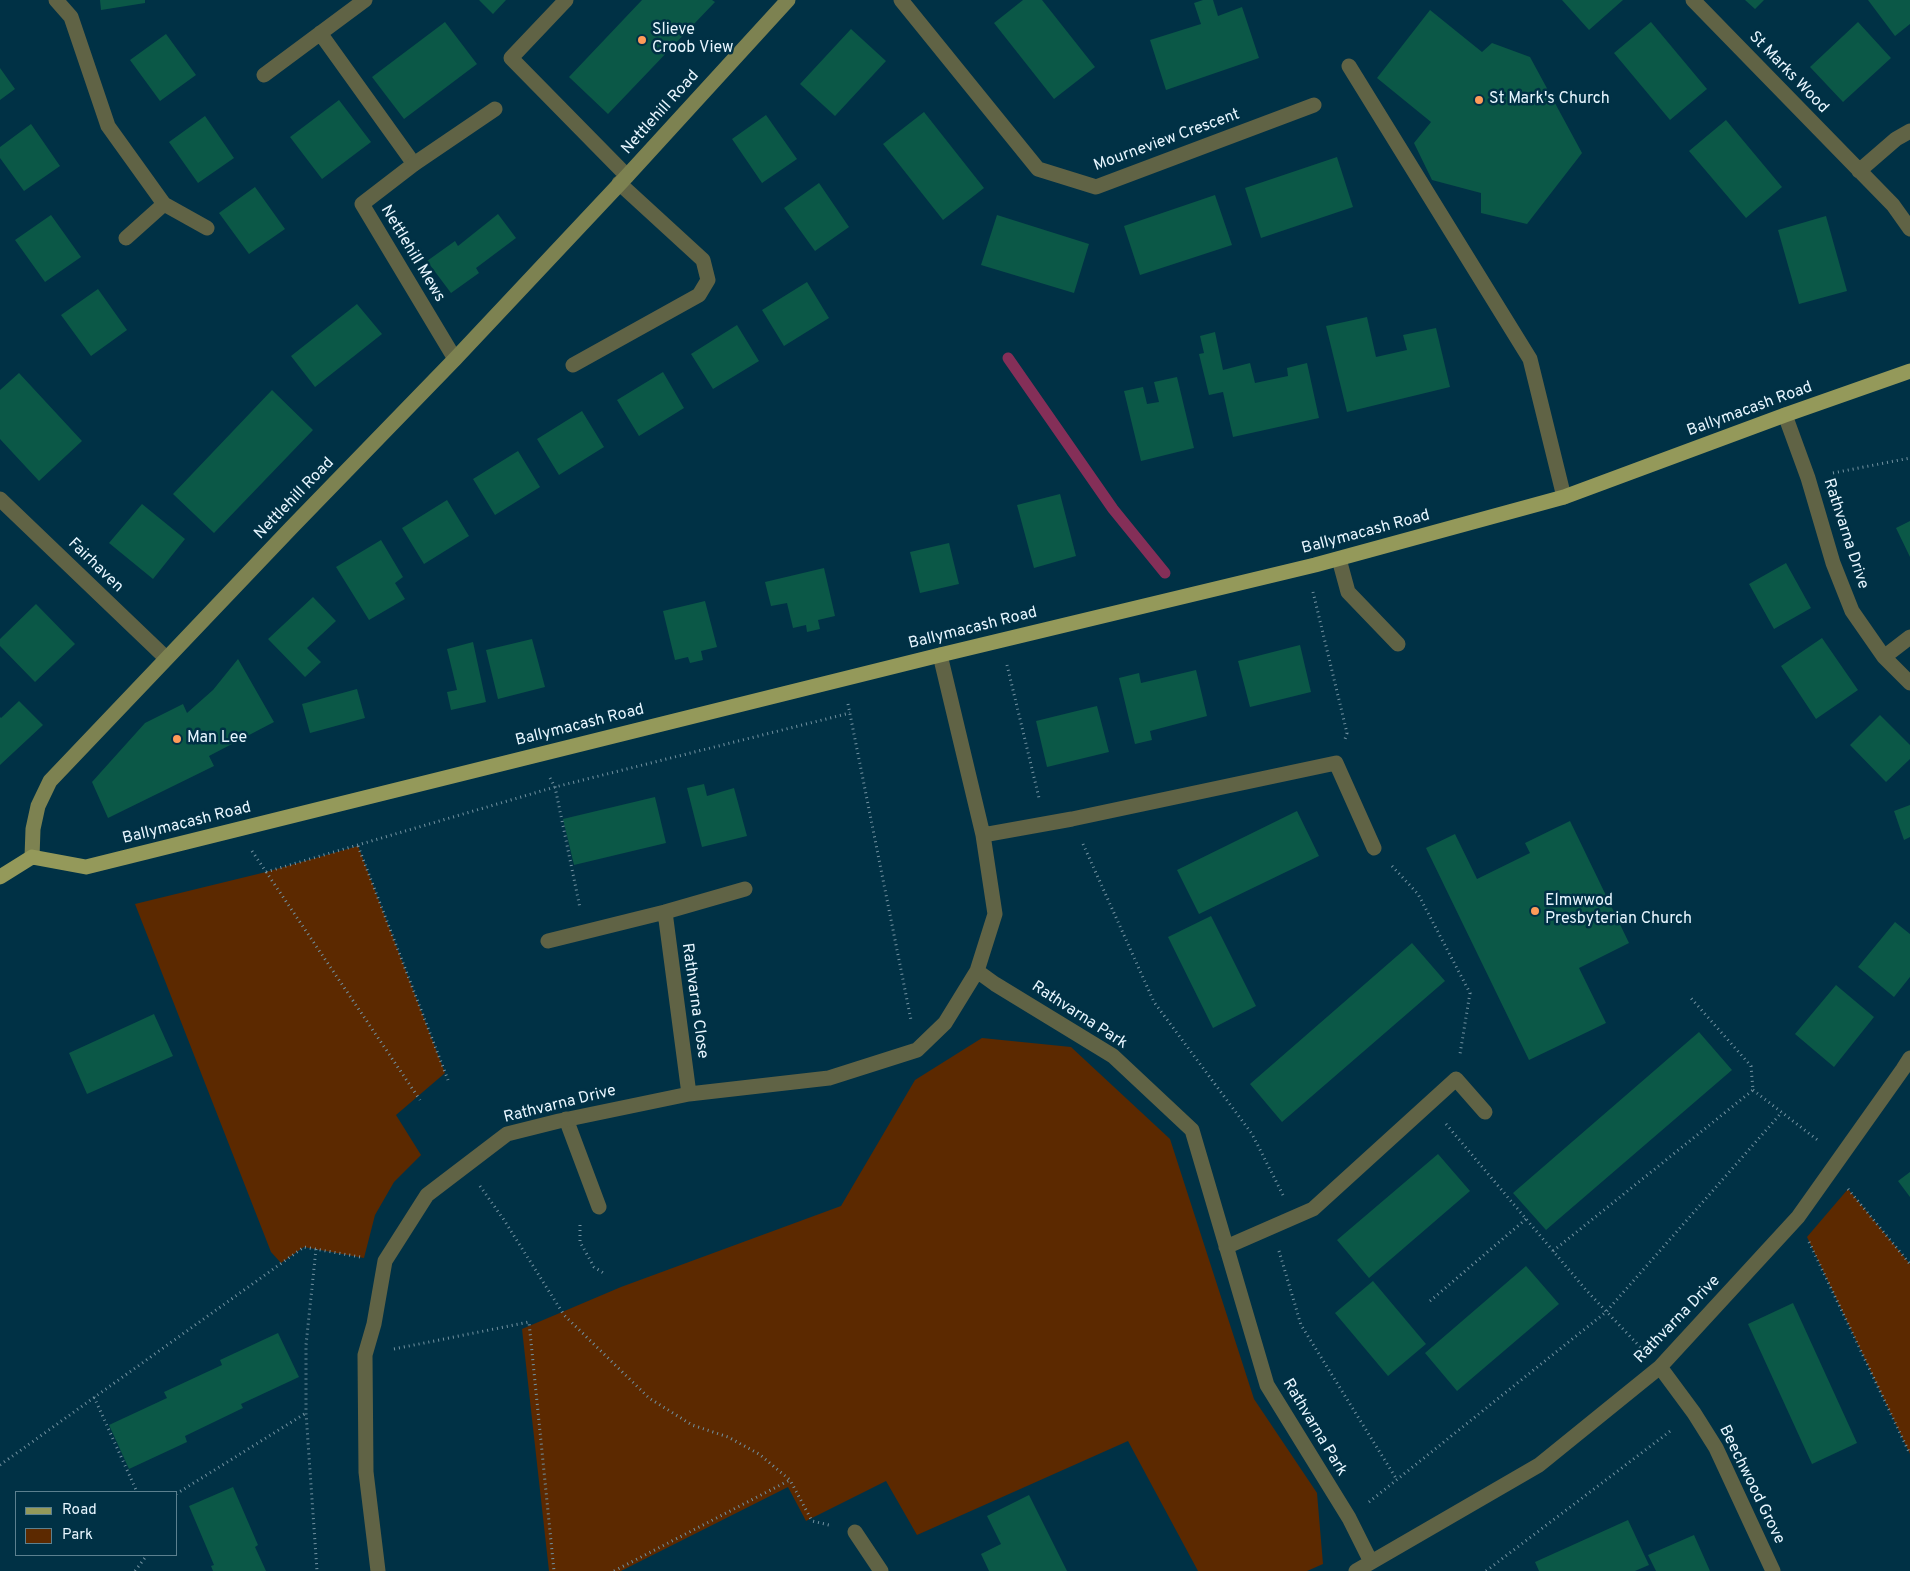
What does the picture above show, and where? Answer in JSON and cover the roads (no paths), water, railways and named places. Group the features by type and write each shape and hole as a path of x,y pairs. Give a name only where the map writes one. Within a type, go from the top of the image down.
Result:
{"main road":[{"name":"Ballymacash Road","path":"32,857 86,867 1001,640 1339,559 1564,498 1785,415 1910,371"},
{"path":"0,877 32,857"}],"street":[{"path":"56,0 71,17 108,126 164,204 207,228"},
{"path":"264,75 365,0"},
{"path":"566,0 511,58 623,180 703,260 708,280 699,296 573,365"},
{"name":"Nettlehill Road","path":"32,857 33,828 38,806 50,781 455,359 788,0"},
{"name":"Mourneview Crescent","path":"901,0 1038,169 1096,187 1314,106"},
{"name":"St Marks Wood","path":"1693,0 1893,205 1910,230"},
{"path":"320,34 414,164"},
{"path":"1348,66 1530,359 1564,498"},
{"name":"Nettlehill Mews","path":"455,359 362,204 414,164 495,109"},
{"path":"1859,170 1896,139 1910,131"},
{"path":"126,238 164,204"},
{"name":"Rathvarna Drive","path":"1785,415 1808,478 1834,564 1852,610 1884,657 1910,683"},
{"name":"Fairhaven","path":"0,499 166,658"},
{"path":"1339,559 1348,592 1398,644"},
{"path":"1884,657 1910,637"},
{"path":"940,655 983,836 995,914 977,971"},
{"path":"983,836 1336,763 1374,848"},
{"path":"548,941 745,890"},
{"name":"Rathvarna Close","path":"665,912 689,1094"},
{"name":"Rathvarna Drive","path":"378,1571 366,1472 365,1355 374,1324 385,1261 427,1195 507,1134 689,1094 830,1078 917,1050 945,1023 977,971"},
{"name":"Rathvarna Park","path":"977,971 1113,1056 1192,1130 1267,1384 1348,1518 1371,1562"},
{"name":"Rathvarna Drive","path":"1356,1571 1539,1465 1660,1367 1798,1218 1908,1067"},
{"path":"1226,1247 1313,1209 1456,1079 1485,1112"},
{"path":"566,1120 599,1207"},
{"name":"Beechwood Grove","path":"1660,1367 1694,1413 1716,1448 1773,1571"},
{"path":"855,1532 880,1571"}],"waterway":[{"path":"1008,358 1113,509 1165,573"}],"place":[{"name":"Slieve Croob View","path":"642,40"},
{"name":"St Mark's Church","path":"1479,100"},
{"name":"Man Lee","path":"177,739"},
{"name":"Elmwwod Presbyterian Church","path":"1535,911"}]}
